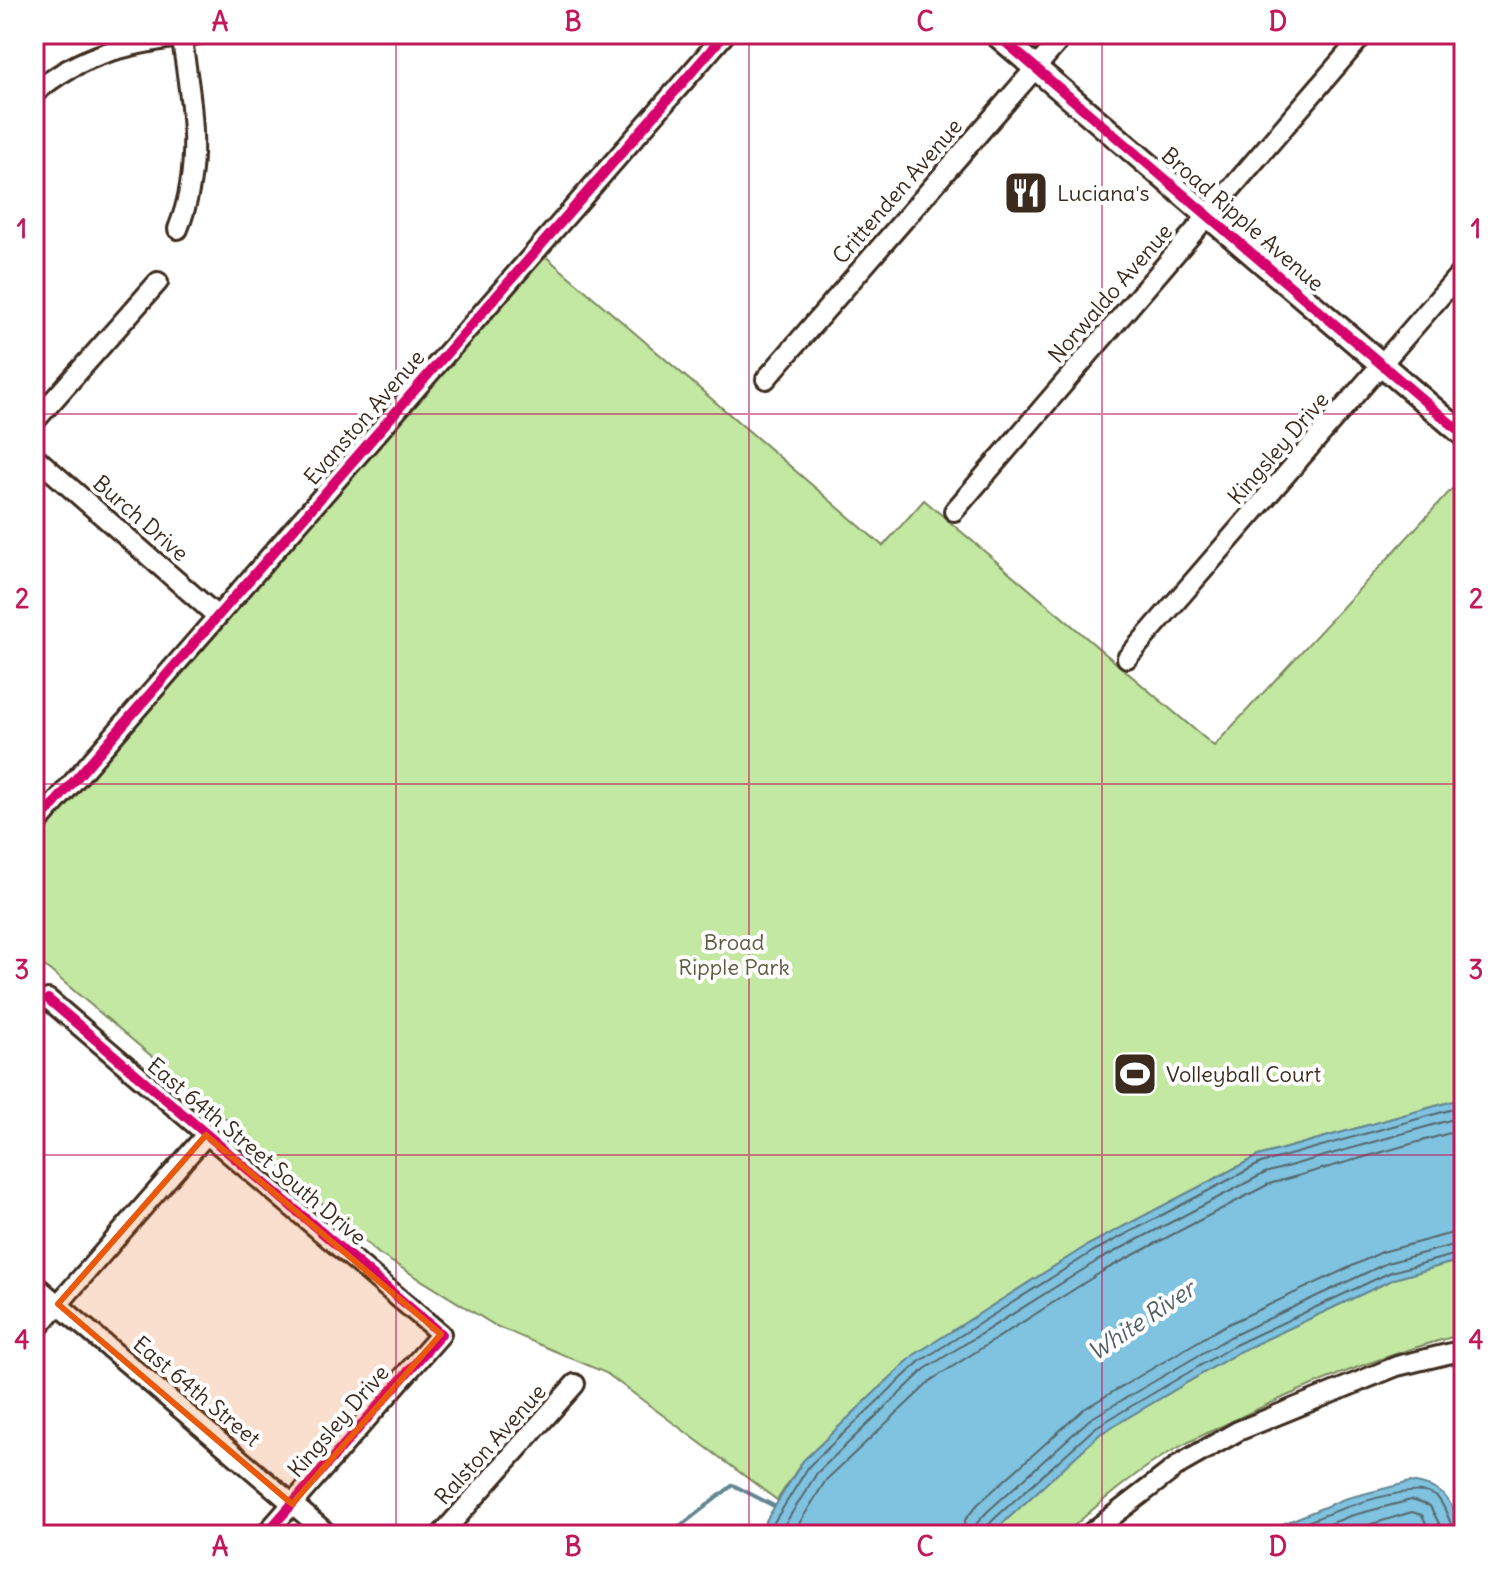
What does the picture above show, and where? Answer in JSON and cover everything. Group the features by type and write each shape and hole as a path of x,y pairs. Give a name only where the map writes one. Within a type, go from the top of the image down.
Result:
{"street":[{"path":"34,94 64,70 95,54 128,45 200,34"},
{"name":"Evanston Avenue","path":"34,827 725,34"},
{"name":"Broad Ripple Avenue","path":"996,34 1464,435"},
{"name":"Crittenden Avenue","path":"766,379 1065,34"},
{"name":"Norwaldo Avenue","path":"954,511 1364,34"},
{"path":"178,229 190,190 195,138 181,35"},
{"name":"Kingsley Drive","path":"1127,658 1464,269"},
{"path":"34,422 158,282"},
{"name":"Burch Drive","path":"34,456 217,616"},
{"name":"East 64th Street South Drive","path":"48,999 441,1334"},
{"path":"34,1332 206,1135"},
{"name":"East 64th Street","path":"34,1284 329,1535"},
{"name":"Kingsley Drive","path":"265,1535 441,1334"},
{"path":"1088,1535 1180,1464 1238,1431 1397,1366 1464,1350"},
{"name":"Ralston Avenue","path":"441,1535 575,1384"}],"highlighted area":[{"path":"206,1135 441,1334 292,1504 58,1304"}],"green space":[{"name":"Broad Ripple Park","path":"537,249 883,546 924,500 1214,746 1464,476 1464,1098 1258,1156 1088,1245 914,1355 803,1461 777,1500 606,1373 496,1326 379,1254 251,1140 34,957 34,826"},
{"path":"1464,1259 1464,1334 1326,1379 1195,1439 1138,1473 1064,1535 990,1535 1100,1434 1239,1352 1394,1279"}],"water":[{"name":"White River","path":"1464,1098 1464,1259 1394,1279 1239,1352 1100,1434 990,1535 757,1535 803,1461 914,1355 1088,1245 1258,1156"},
{"path":"1410,1482 1441,1492 1451,1505 1464,1535 1262,1535 1344,1499"}],"waterway":[{"path":"669,1535 733,1485 774,1506"}],"cycle path":[{"path":"34,827 725,34"},
{"path":"996,34 1464,435"},
{"path":"48,999 441,1334 265,1535"}],"place":[{"name":"Luciana's","path":"1026,193"},
{"name":"Volleyball Court","path":"1135,1074"}]}
